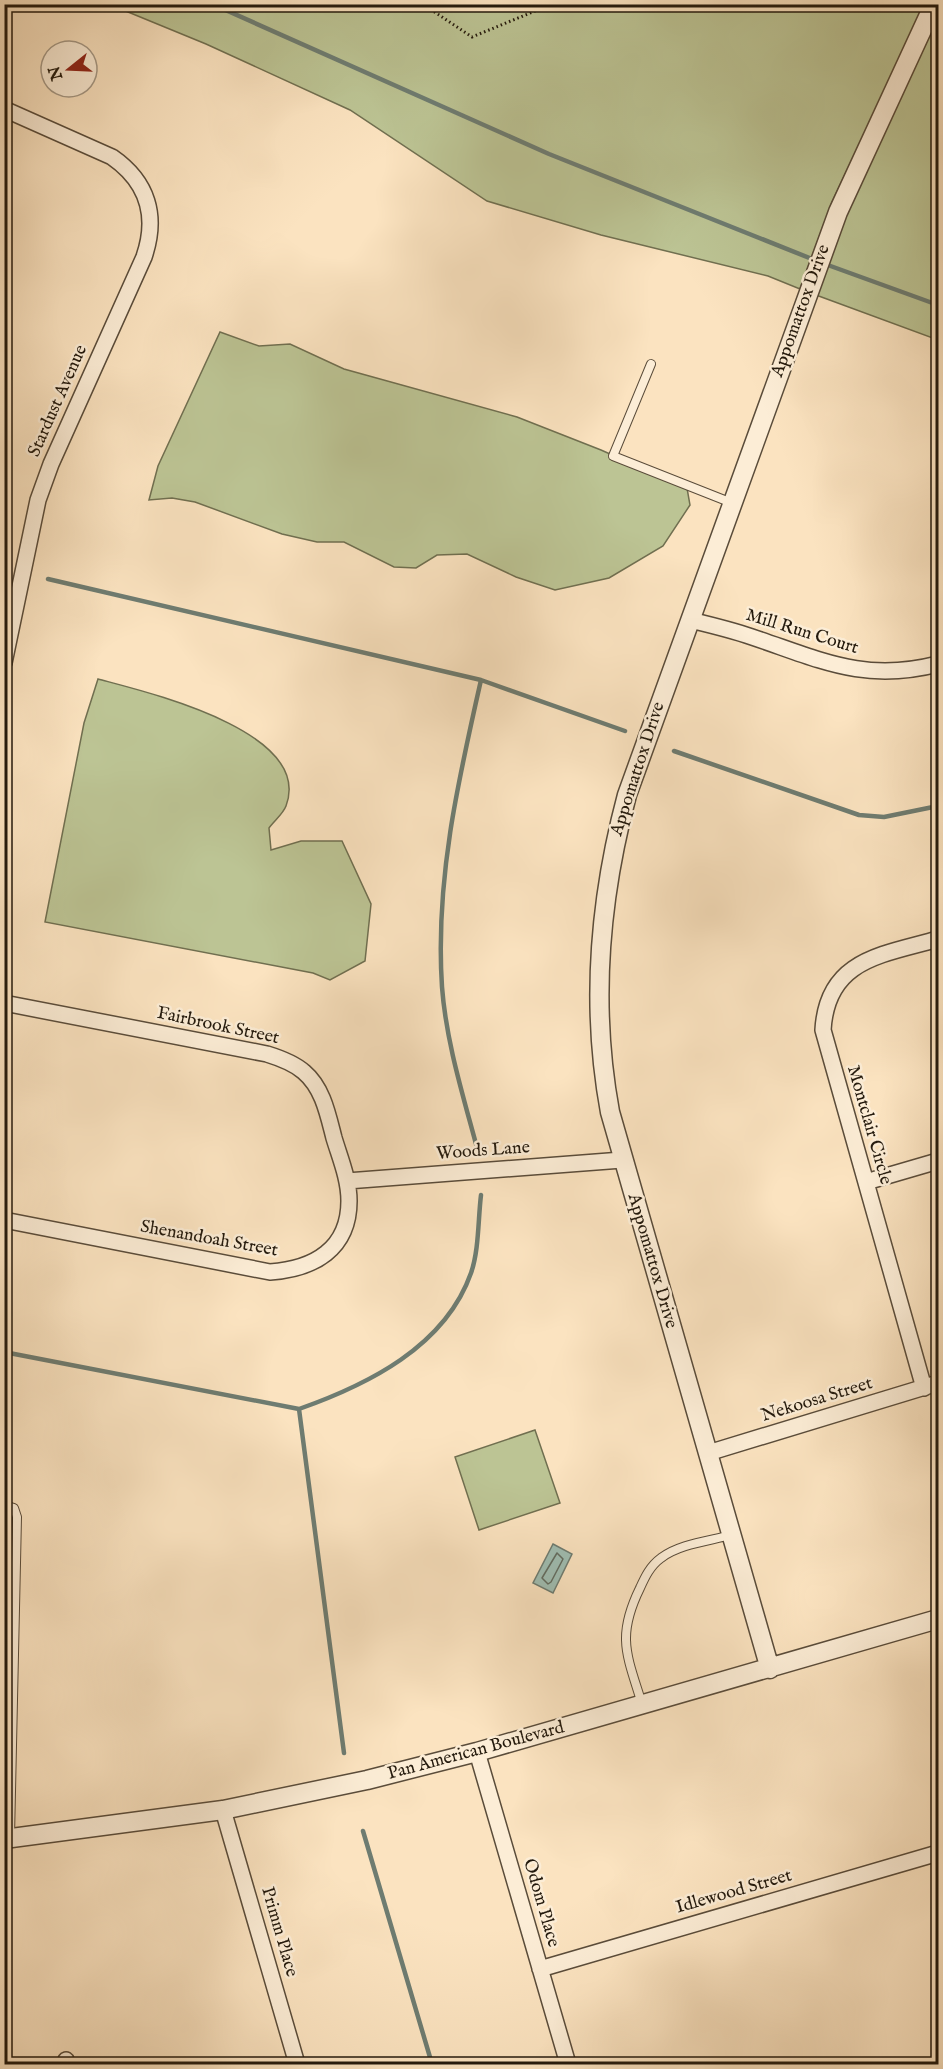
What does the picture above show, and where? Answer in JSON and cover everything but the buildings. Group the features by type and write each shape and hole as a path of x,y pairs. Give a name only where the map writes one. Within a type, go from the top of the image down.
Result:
{"street":[{"name":"Appomattox Drive","path":"770,1669 622,1160 604,1080 599,1036 598,968 604,902 612,849 627,795 798,318 838,212 934,4"},
{"name":"Stardust Avenue","path":"4,109 112,157 134,174 147,196 152,222 150,240 41,491 29,534 4,663"},
{"name":"Mill Run Court","path":"690,620 749,636 841,667 893,672 939,664"},
{"name":"Montclair Circle","path":"931,1385 866,1182 825,1045 823,1030 826,1003 838,981 856,966 939,939"},
{"name":"Fairbrook Street","path":"4,1003 267,1054 288,1062 303,1071 319,1091 347,1181"},
{"name":"Woods Lane","path":"347,1181 622,1160"},
{"path":"866,1182 939,1161"},
{"name":"Shenandoah Street","path":"4,1220 270,1272 291,1271 320,1259 339,1239 347,1219 349,1201 347,1181"},
{"name":"Nekoosa Street","path":"708,1453 931,1385"},
{"name":"Pan American Boulevard","path":"7,1839 223,1810 367,1780 477,1752 939,1619"},
{"name":"Odom Place","path":"477,1752 568,2064"},
{"name":"Primm Place","path":"223,1810 297,2064"},
{"name":"Idlewood Street","path":"540,1969 939,1853"}],"lane":[{"path":"651,364 613,456 732,503"},
{"path":"4,1505 14,1508 16,1517 7,1839"},
{"path":"643,1705 626,1651 624,1631 628,1613 648,1571 662,1557 680,1549 731,1535"}],"path":[{"path":"430,4 433,10 472,37 552,4"}],"green space":[{"path":"111,5 925,5 832,202 800,289 768,276 601,235 487,201 350,110 206,44"},
{"path":"938,15 938,340 816,295 846,214"},
{"path":"220,332 259,346 290,344 344,369 517,417 601,450 687,488 690,505 663,546 609,578 555,590 516,577 467,554 437,555 416,568 394,567 344,542 317,542 282,534 195,502 172,498 149,500 158,466"},
{"path":"98,679 186,705 220,719 251,736 275,756 288,780 286,806 269,828 271,850 301,841 342,841 371,904 365,961 330,980 313,973 45,922 84,723"},
{"path":"535,1430 560,1503 479,1530 455,1457"}],"water":[{"path":"553,1544 572,1554 553,1593 533,1583"}],"waterway":[{"path":"212,4 549,154 817,261"},
{"path":"825,264 938,305"},
{"path":"48,579 481,680 625,731"},
{"path":"476,1144 447,1027 442,987 441,948 445,870 450,832 481,680"},
{"path":"674,751 859,815 884,817 938,806"},
{"path":"4,1352 299,1409 351,1388 401,1360 443,1322 459,1299 474,1264 481,1195"},
{"path":"299,1409 344,1753"},
{"path":"363,1831 432,2064"}]}
